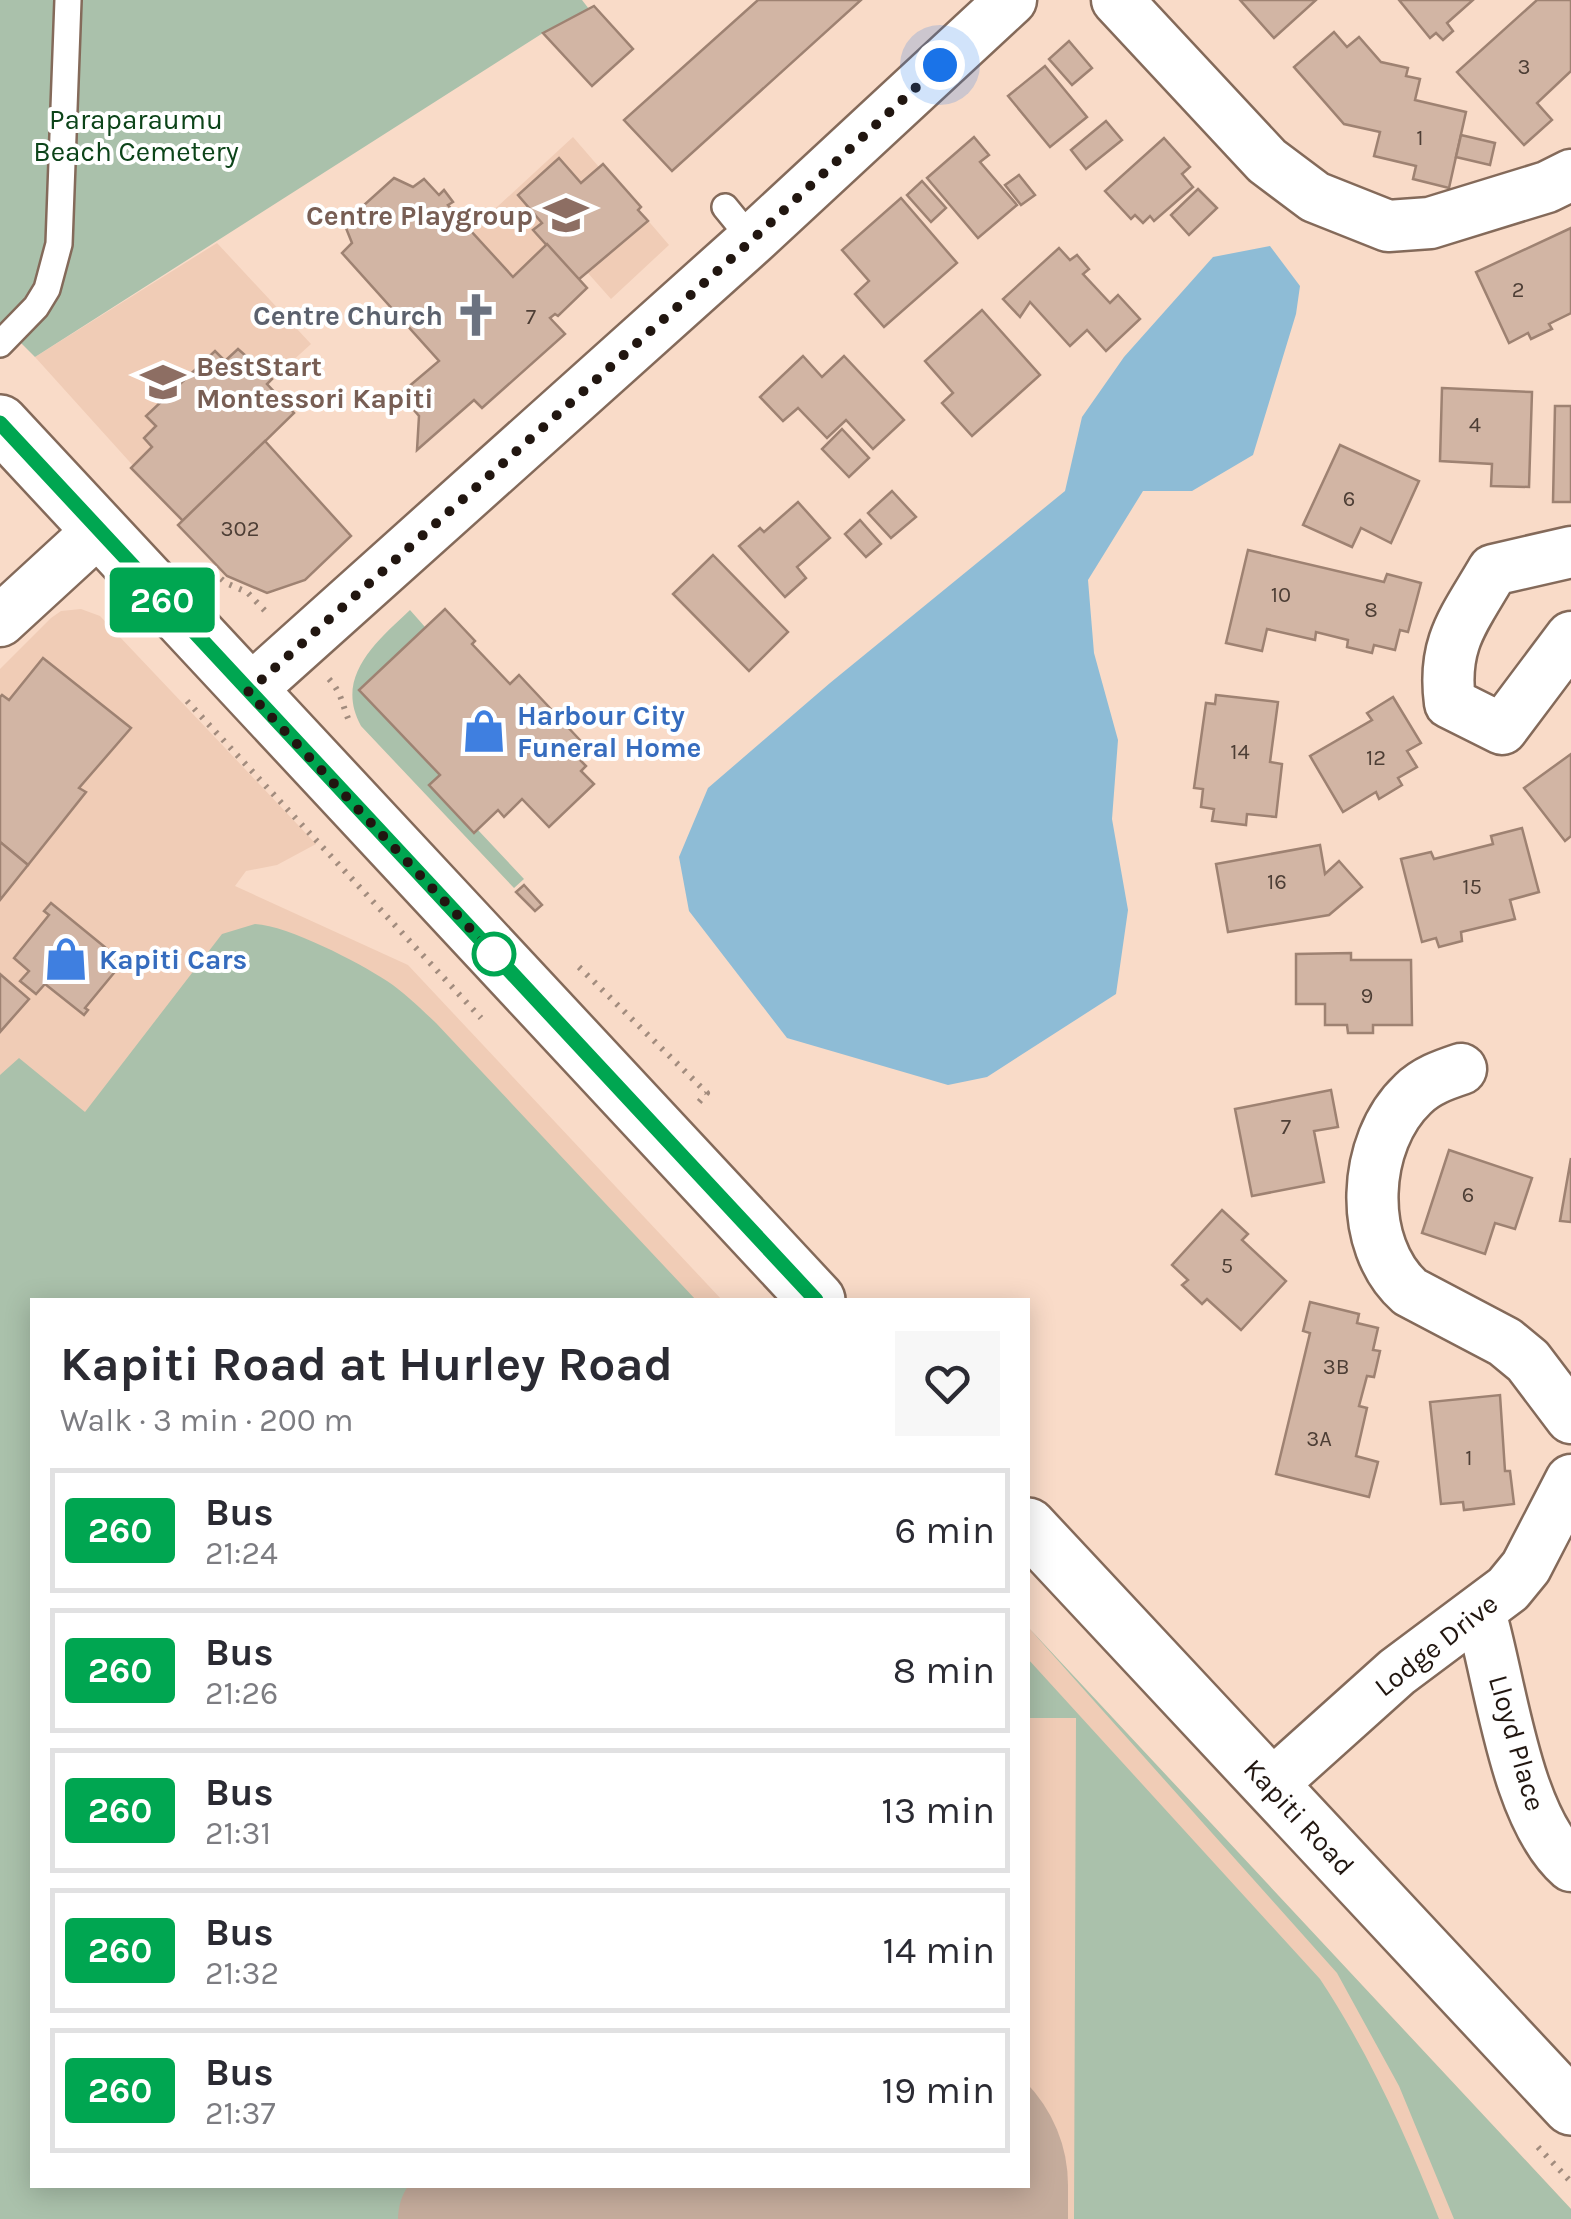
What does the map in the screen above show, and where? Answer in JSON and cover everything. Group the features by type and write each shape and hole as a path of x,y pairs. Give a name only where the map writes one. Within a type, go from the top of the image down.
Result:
{"main road":[{"path":"0,423 814,1298"},
{"name":"Kapiti Road","path":"1030,1528 1571,2107"}],"street":[{"path":"1117,0 1267,161 1315,197 1388,226 1430,224 1546,187 1571,174"},
{"path":"248,692 738,223 995,5"},
{"path":"0,621 98,531"},
{"path":"1571,552 1493,570 1451,642 1446,676 1450,703 1502,729 1571,637"},
{"path":"1460,1069 1423,1085 1400,1108 1388,1130 1373,1192 1381,1252 1398,1281 1410,1292 1505,1342 1528,1361 1571,1418"},
{"name":"Lodge Drive","path":"1270,1786 1398,1672 1508,1589 1526,1566 1571,1480"},
{"name":"Lloyd Place","path":"1480,1612 1526,1794 1543,1830 1571,1866"}],"lane":[{"path":"0,344 41,298 59,244 68,0"}],"path":[{"path":"195,554 226,583 256,600"},
{"path":"187,701 483,1020"},
{"path":"700,1100 707,1093"}],"shaded area":[{"name":"Centre Playgroup","path":"573,137 599,167 603,164 669,245 611,299 587,272 578,280 547,245 513,277 471,231"},
{"name":"BestStart Montessori Kapiti","path":"217,243 311,344 267,384 294,413 183,521 35,357"},
{"path":"81,609 100,616 316,844 277,865 246,871 235,886 408,965 720,1298 30,1298 30,2188 1030,2188 1030,1629 1571,2209 1571,2219 0,2219 0,669 61,611"}],"green space":[{"name":"Paraparaumu Beach Cemetery","path":"0,0 582,0 589,9 543,33 35,357 0,322"},
{"path":"410,610 425,627 359,690 440,775 429,785 524,879 514,888 361,726 354,708 352,692 363,662"},
{"path":"255,924 286,931 323,946 394,986 436,1023 694,1298 30,1298 30,2188 776,2188 776,2219 0,2219 0,1075 19,1058 85,1112 222,934"},
{"path":"1030,1629 1571,2209 1571,2219 1454,2219 1399,2086 1337,1973"},
{"path":"1030,1661 1320,1979 1386,2096 1439,2219 1074,2219 1076,1718 1030,1718"}],"water":[{"path":"1270,246 1300,286 1296,314 1253,455 1192,491 1143,491 1088,580 1094,653 1118,740 1112,819 1128,910 1116,994 987,1077 948,1085 787,1038 689,911 679,857 708,788 1065,491 1082,417 1124,357 1213,257"}],"building":[{"path":"758,0 861,0 672,171 624,120"},
{"path":"1240,0 1316,0 1274,38"},
{"path":"1399,0 1473,0 1447,23 1453,31 1443,40 1436,33 1430,38"},
{"path":"1537,0 1571,0 1571,71 1537,103 1552,120 1524,145 1457,72"},
{"path":"594,6 633,49 592,86 543,33"},
{"path":"1334,32 1347,47 1359,37 1381,62 1408,68 1406,76 1420,79 1415,100 1466,112 1449,188 1413,179 1416,166 1374,156 1380,132 1344,124 1294,67"},
{"path":"1069,41 1092,68 1072,85 1049,59"},
{"path":"1045,66 1087,117 1050,147 1008,96"},
{"path":"1106,121 1122,140 1086,169 1071,150"},
{"path":"1461,135 1495,143 1490,165 1456,157"},
{"path":"974,137 989,155 980,162 1017,205 978,238 927,178"},
{"path":"1164,138 1190,167 1182,174 1193,187 1154,221 1150,216 1143,223 1135,215 1131,219 1105,191"},
{"path":"559,158 581,183 603,164 641,207 638,210 648,221 578,280 533,230 542,223 518,195"},
{"path":"1019,175 1035,195 1021,205 1005,185"},
{"name":"Centre Church","path":"394,178 413,187 424,179 439,195 444,190 453,202 448,205 513,277 547,244 587,288 558,316 550,318 565,334 482,408 474,400 417,450 419,416 400,394 439,361 342,253 352,243 344,223"},
{"path":"922,181 946,208 931,222 907,195"},
{"path":"1198,189 1217,208 1189,235 1171,215"},
{"path":"901,198 957,263 884,327 855,294 869,281 842,250"},
{"path":"1571,228 1571,313 1549,324 1552,329 1531,339 1528,333 1509,343 1476,272"},
{"path":"1059,248 1070,260 1077,255 1089,269 1083,274 1110,303 1118,295 1140,319 1106,351 1087,330 1070,346 1030,302 1020,317 1003,299"},
{"path":"982,310 1040,375 972,436 942,403 953,393 925,361"},
{"path":"238,349 272,379 267,384 294,413 183,521 131,468 152,447 144,438 156,426 146,416 215,351 225,361"},
{"path":"803,356 822,377 844,356 904,420 873,449 846,420 827,438 798,408 783,421 760,397"},
{"path":"1442,388 1532,392 1529,487 1491,486 1492,464 1440,461"},
{"path":"1555,406 1571,406 1571,502 1553,502"},
{"path":"842,429 869,458 849,477 822,449"},
{"path":"265,441 351,536 305,580 267,593 227,576 178,525"},
{"path":"1340,445 1419,481 1391,543 1361,528 1352,547 1303,525"},
{"path":"892,491 916,517 891,538 868,513"},
{"path":"798,502 830,538 797,567 806,578 785,597 739,546 760,528 764,532"},
{"path":"860,520 881,544 866,557 845,534"},
{"path":"1248,550 1384,582 1387,574 1421,583 1408,632 1400,630 1395,650 1374,645 1372,653 1347,647 1348,640 1316,632 1315,640 1267,629 1262,651 1226,643"},
{"path":"713,555 788,632 749,671 673,594"},
{"name":"Harbour City Funeral Home","path":"445,609 510,684 519,675 592,753 581,761 586,766 581,771 594,784 549,827 522,799 504,817 498,810 474,833 429,785 440,775 359,690"},
{"path":"43,658 131,728 79,788 86,792 28,865 0,842 0,697 9,700"},
{"path":"1216,695 1278,702 1270,762 1282,764 1276,817 1247,814 1246,825 1212,821 1214,809 1201,807 1203,789 1194,788 1206,703 1215,704"},
{"path":"1393,697 1421,743 1407,751 1417,767 1398,778 1402,785 1379,799 1376,792 1343,812 1310,756 1372,720 1367,713"},
{"path":"1571,754 1571,836 1565,841 1524,788"},
{"path":"1522,828 1539,892 1510,900 1515,919 1461,932 1462,941 1439,947 1436,938 1422,942 1401,859 1431,852 1434,859 1493,844 1491,836"},
{"path":"0,842 28,865 0,900"},
{"path":"1320,845 1325,874 1339,861 1362,887 1329,915 1228,932 1216,864"},
{"path":"524,885 542,905 535,911 516,892"},
{"path":"51,903 123,962 85,1008 88,1010 84,1015 45,984 36,994 20,981 29,971 14,958 49,915 44,911"},
{"path":"1351,953 1351,960 1411,960 1412,1025 1373,1025 1373,1033 1348,1033 1347,1025 1325,1025 1325,1004 1296,1004 1296,954"},
{"path":"0,974 29,999 0,1032"},
{"path":"1331,1090 1338,1127 1314,1131 1324,1182 1252,1196 1235,1109"},
{"path":"1449,1150 1532,1178 1515,1229 1495,1223 1485,1254 1422,1233"},
{"path":"1571,1158 1571,1222 1560,1221"},
{"path":"1222,1210 1248,1234 1242,1240 1286,1281 1241,1330 1207,1299 1202,1304 1182,1285 1188,1280 1172,1265"},
{"path":"1310,1302 1359,1314 1357,1323 1378,1328 1373,1350 1380,1351 1374,1377 1367,1376 1359,1406 1367,1408 1356,1456 1378,1462 1369,1497 1276,1474 1310,1333 1303,1331"},
{"path":"1500,1395 1505,1471 1510,1471 1514,1504 1464,1510 1463,1502 1441,1504 1430,1402"}],"taxiway":[{"path":"457,2219 571,2200 629,2196 922,2195"}],"runway":[{"path":"922,2188 922,2219"}],"bus line":[{"name":"260","path":"0,423 814,1298"}],"place":[{"name":"Centre Playgroup","path":"566,215"},
{"name":"Centre Church","path":"476,315"},
{"name":"BestStart Montessori Kapiti","path":"163,382"},
{"name":"Harbour City Funeral Home","path":"484,731"},
{"name":"Kapiti Cars","path":"66,959"}],"route":[{"path":"494,954 248,692 752,240 940,65"}]}
